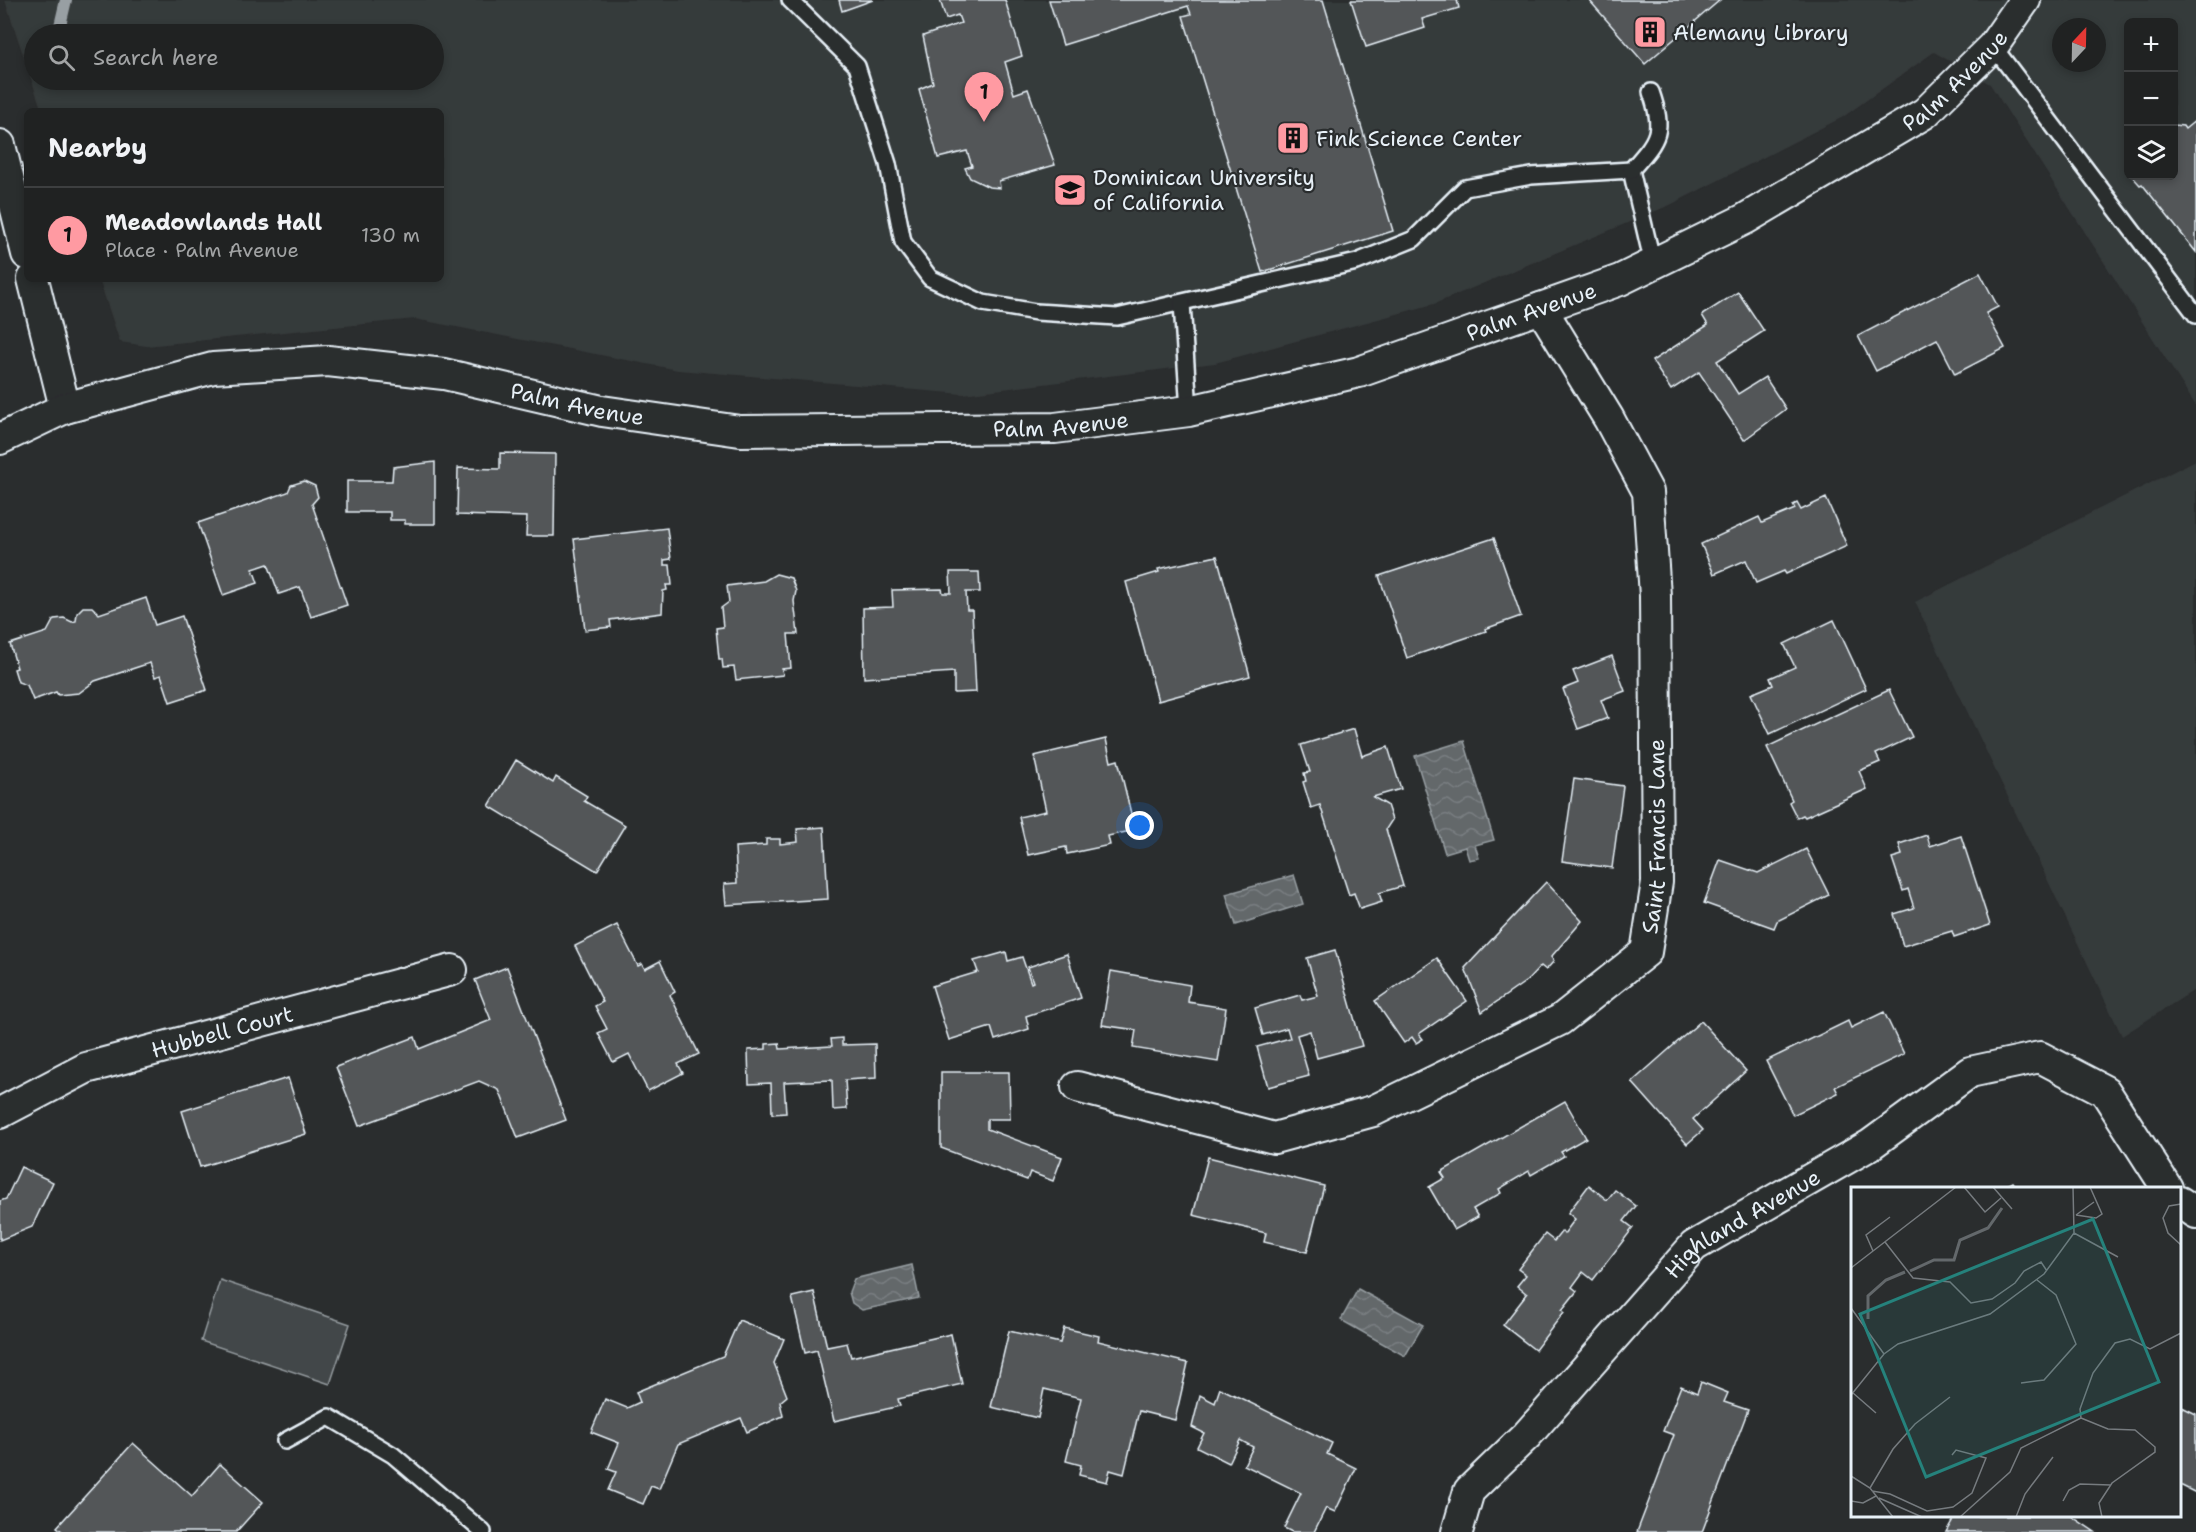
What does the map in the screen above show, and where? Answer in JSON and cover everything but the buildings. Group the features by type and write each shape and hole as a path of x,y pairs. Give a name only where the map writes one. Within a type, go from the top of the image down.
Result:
{"street":[{"name":"Palm Avenue","path":"0,439 65,408 213,368 328,361 444,374 602,411 740,431 1055,428 1189,411 1359,372 1620,280 1745,219 1925,113 1993,46 2025,0"},
{"path":"0,145 24,242"},
{"path":"34,282 65,408"},
{"name":"Saint Francis Lane","path":"1077,1087 1274,1138 1373,1111 1560,1020 1646,952 1657,882 1655,596 1648,492 1610,419 1541,308"},
{"name":"Hubbell Court","path":"0,1113 86,1068 452,970"},
{"name":"Highland Avenue","path":"1457,1532 1469,1491 1527,1436 1694,1246 1869,1145 1970,1072 2040,1057 2104,1091 2166,1187"},
{"path":"2181,1203 2196,1213"}],"lane":[{"path":"790,0 857,66 888,164 903,242 930,278 983,303 1036,312 1117,317 1357,262 1414,239 1465,188 1532,176 1631,170 1656,142 1659,116 1651,92"},
{"path":"1993,46 2196,315"},
{"path":"1631,170 1653,264"},
{"path":"1182,303 1189,411"},
{"path":"285,1441 329,1417 393,1455 483,1532"}],"shaded area":[{"name":"Dominican University of California","path":"5,0 2196,0 2196,406 1990,84 1934,52 1843,117 1670,205 1434,304 1215,363 963,394 678,370 415,319 146,346 120,342 100,282 444,282 444,108 41,108 35,90 444,90 444,24 24,24 24,57"},
{"path":"2196,460 2196,989 2122,1036 1915,602"},
{"path":"220,1280 350,1324 330,1384 201,1341"}],"water":[{"path":"1464,741 1494,840 1475,845 1479,858 1469,860 1465,847 1445,853 1415,756"},
{"path":"1294,875 1303,904 1236,925 1226,894"},
{"path":"912,1265 919,1298 862,1310 852,1303 849,1292 854,1279"},
{"path":"1358,1289 1423,1325 1405,1356 1341,1320"}],"waterway":[{"path":"60,24 66,0"}],"place":[{"name":"Alemany Library","path":"1650,32"},
{"name":"Meadowlands Hall","path":"984,122"},
{"name":"Fink Science Center","path":"1293,138"},
{"name":"Dominican University of California","path":"1070,190"}]}
